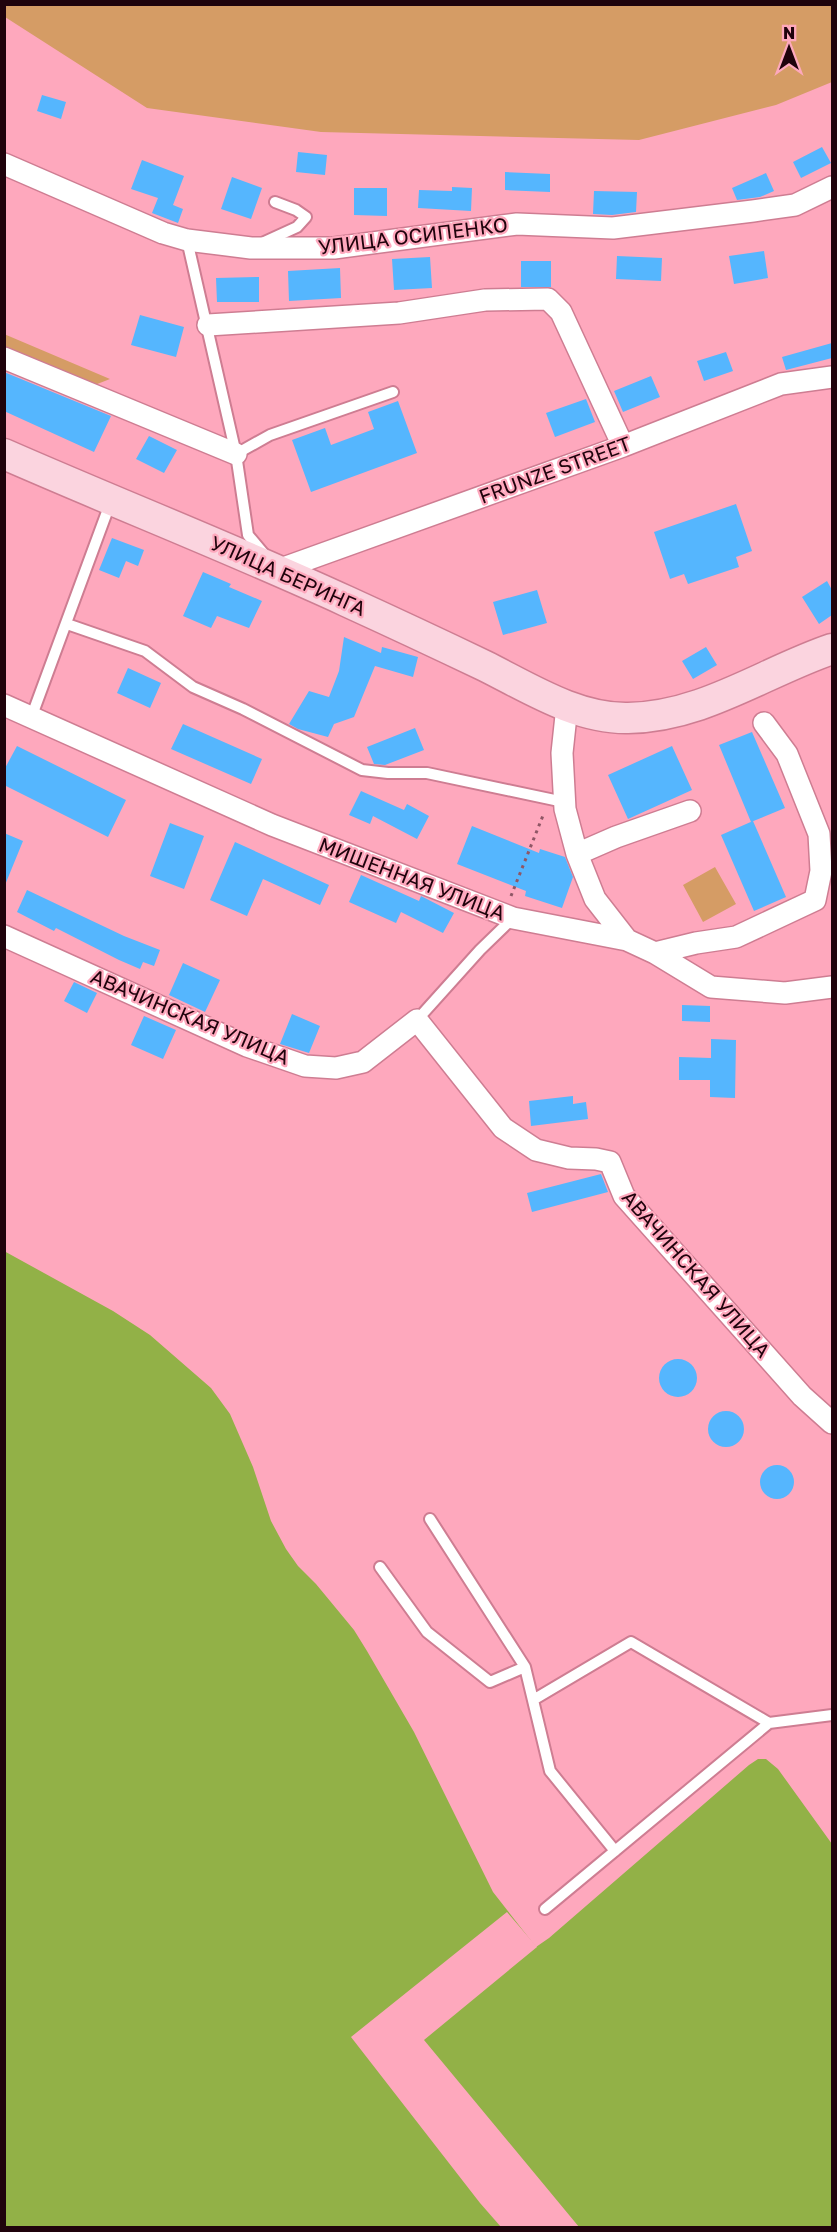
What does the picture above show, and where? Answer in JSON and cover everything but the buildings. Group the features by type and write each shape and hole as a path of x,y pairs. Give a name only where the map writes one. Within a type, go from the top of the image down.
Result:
{"main road":[{"name":"УЛИЦА БЕРИНГА","path":"4,454 278,570 414,632 567,706 612,718 647,717 672,713 712,700 832,649"}],"street":[{"name":"УЛИЦА ОСИПЕНКО","path":"4,164 162,233 187,240 251,248 334,248 517,224 613,228 795,205 832,187"},
{"path":"208,325 399,313 485,300 548,299 561,312 623,446"},
{"path":"4,358 236,454"},
{"name":"FRUNZE STREET","path":"278,570 623,446 781,384 832,377"},
{"name":"МИШЕННАЯ УЛИЦА","path":"4,705 273,825 508,916 627,940 655,953 711,987 785,993 832,987"},
{"path":"567,706 562,753 564,802 577,854 595,899 627,940"},
{"path":"655,953 696,943 736,937 815,900 821,871 819,834 787,754 764,723"},
{"path":"577,854 616,837 690,811"},
{"name":"АВАЧИНСКАЯ УЛИЦА","path":"4,936 247,1046 304,1066 336,1068 363,1062 417,1020 503,1128 536,1150 569,1158 610,1162 624,1196 802,1396 832,1423"}],"lane":[{"path":"251,248 297,227 306,217 296,210 275,202"},
{"path":"187,240 236,454 248,535 278,570"},
{"path":"236,454 270,435 393,392"},
{"path":"31,718 111,501"},
{"path":"67,624 145,651 194,687 243,709 362,770 388,774 427,774 564,802"},
{"path":"417,1020 508,916"},
{"path":"430,1519 525,1666 550,1771 615,1851"},
{"path":"380,1567 427,1632 490,1682 525,1666"},
{"path":"533,1700 631,1642 769,1723"},
{"path":"545,1909 769,1723 832,1715"}],"path":[{"path":"508,916 544,812"}],"shaded area":[{"path":"4,5 832,5 832,82 776,105 639,140 321,132 147,108 5,17"},
{"path":"4,334 110,379 82,390 5,358"},
{"path":"715,867 736,904 703,922 683,885"},
{"path":"4,1251 113,1311 150,1335 211,1388 230,1414 253,1467 271,1521 286,1549 354,1630 414,1732 493,1892 536,1947 749,1765 758,1759 766,1759 778,1769 832,1844 832,2227 5,2227"}],"pier":[{"path":"507,1912 537,1947 424,2040 579,2227 501,2227 351,2037"}]}
